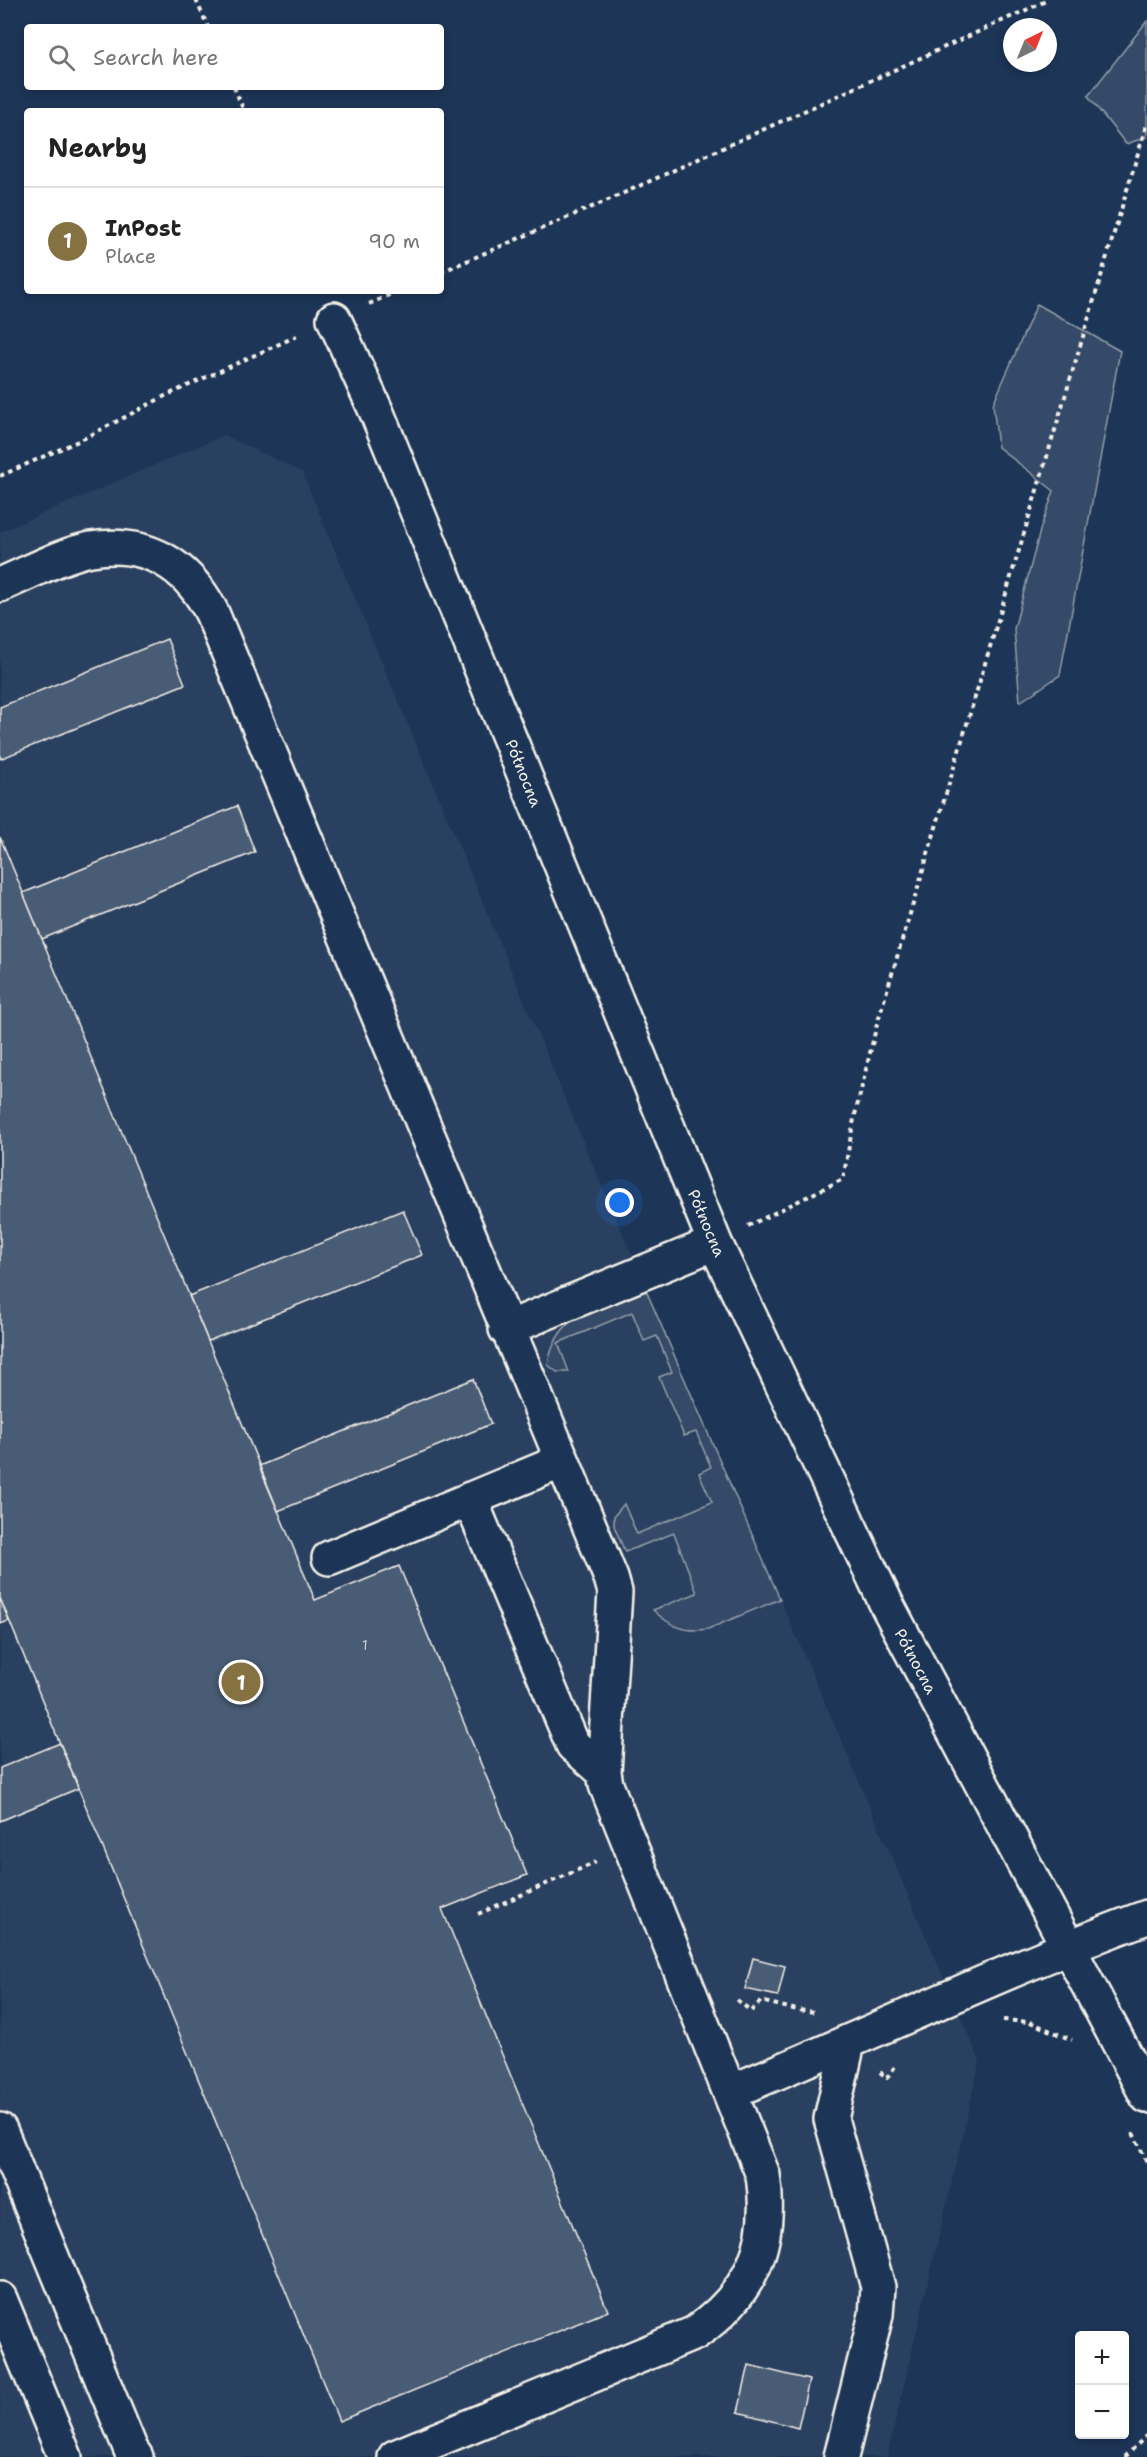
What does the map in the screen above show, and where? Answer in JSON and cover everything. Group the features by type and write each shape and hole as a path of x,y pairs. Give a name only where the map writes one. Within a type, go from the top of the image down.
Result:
{"street":[{"name":"Północna","path":"334,319 377,413 715,1243 887,1605 1066,1947 1147,2096"},
{"path":"0,585 78,552 115,547 137,548 163,559 184,573 202,594 235,668 615,1592 604,1773 606,1785 759,2163 766,2199 766,2223 761,2248 752,2270 732,2302 715,2319 695,2333 395,2457"},
{"path":"506,1329 715,1243"},
{"path":"328,1558 562,1461"},
{"path":"470,1499 573,1745 604,1773"},
{"path":"730,2092 1066,1947 1147,1917"},
{"path":"841,2457 876,2315 878,2287 831,2119 848,2043"},
{"path":"0,2130 131,2450 136,2457"},
{"path":"0,2299 65,2457"}],"path":[{"path":"196,0 207,24"},
{"path":"444,272 615,197 1048,0"},
{"path":"235,90 243,108"},
{"path":"715,1243 843,1179 854,1119 877,1024 1147,123"},
{"path":"0,476 85,438 165,396 391,294"},
{"path":"477,1914 600,1860"},
{"path":"993,2021 1004,2019 1030,2022 1055,2031 1081,2046"},
{"path":"848,2043 887,2078 899,2060"},
{"path":"1132,2132 1147,2162"},
{"path":"1125,2457 1147,2435"}],"shaded area":[{"path":"1147,21 1147,137 1126,144 1088,96"},
{"path":"1037,304 1120,351 1060,675 1020,702 1014,629 1041,527 1054,491 998,447 993,404"},
{"path":"224,435 302,472 593,1165 980,2062 887,2457 0,2457 0,532"},
{"path":"645,1288 780,1599 708,1629 692,1630 678,1627 653,1610 697,1593 674,1533 625,1552 614,1526 614,1516 624,1504 637,1534 712,1502 699,1473 711,1467 696,1432 684,1436 659,1377 672,1372 657,1336 644,1341 632,1312 558,1343 569,1372 557,1372 548,1365 560,1333 571,1322 598,1306"}],"building":[{"path":"167,639 185,684 0,759 0,707"},
{"path":"237,806 255,852 42,939 23,893"},
{"path":"0,837 315,1600 399,1566 527,1875 442,1909 608,2311 339,2421 0,1598"},
{"path":"403,1210 422,1255 208,1341 189,1296"},
{"path":"473,1379 491,1424 278,1511 259,1466"},
{"path":"0,1598 9,1621 0,1624"},
{"path":"60,1743 79,1788 0,1821 0,1768"},
{"path":"753,1958 785,1966 778,1996 745,1989"},
{"path":"749,2365 809,2380 798,2428 738,2412"}],"place":[{"name":"InPost","path":"241,1682"}]}
